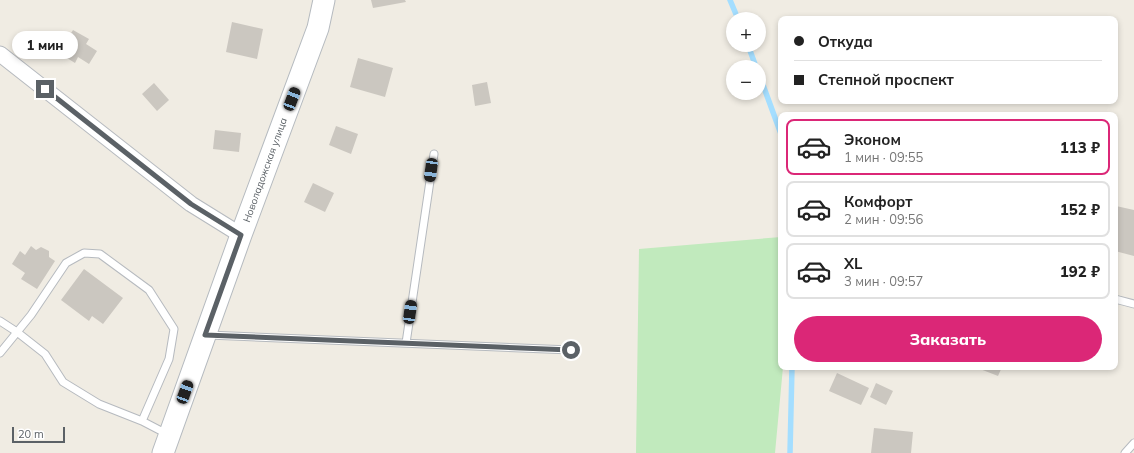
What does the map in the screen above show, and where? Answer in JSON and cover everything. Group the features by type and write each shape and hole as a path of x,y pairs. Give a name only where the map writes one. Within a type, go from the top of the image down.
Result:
{"street":[{"name":"Новоладожская улица","path":"166,444 241,235 318,28 324,0"},
{"path":"0,54 191,204 241,235"}],"lane":[{"path":"406,343 434,154"},
{"path":"0,353 31,315 66,263 84,253 100,254 149,290 174,329 169,359 142,421"},
{"path":"1118,300 1134,304"},
{"path":"0,321 45,354 63,382 99,404 142,421 166,444"},
{"path":"205,335 571,350"},
{"path":"1125,453 1134,443"}],"green space":[{"path":"778,237 778,370 783,370 775,453 636,453 639,249"}],"building":[{"path":"371,0 405,0 406,2 373,8"},
{"path":"232,22 263,29 257,59 226,52"},
{"path":"73,30 89,39 86,44 97,51 89,64 78,57 75,63 59,53"},
{"path":"29,33 44,47 35,56 20,42"},
{"path":"358,58 393,68 385,97 350,87"},
{"path":"487,82 491,103 475,106 472,85"},
{"path":"154,83 169,100 157,111 142,94"},
{"path":"336,126 358,134 351,154 329,145"},
{"path":"215,130 241,133 239,152 213,149"},
{"path":"313,183 334,193 325,212 304,202"},
{"path":"1118,206 1134,210 1134,256 1118,252"},
{"path":"31,246 36,250 41,247 49,251 49,257 55,261 37,289 21,279 25,273 12,264 20,251 25,255"},
{"path":"84,269 123,298 103,324 92,316 89,321 61,300"},
{"path":"983,370 1001,370 998,376"},
{"path":"837,373 869,388 861,405 829,391"},
{"path":"876,383 893,391 886,405 870,397"},
{"path":"874,428 913,432 911,453 871,453"}],"waterway":[{"path":"730,0 735,12"},
{"path":"751,52 753,60"},
{"path":"766,93 778,126"},
{"path":"790,453 792,370"}],"route":[{"path":"45,89 191,204 241,235 205,335 571,350"}]}
